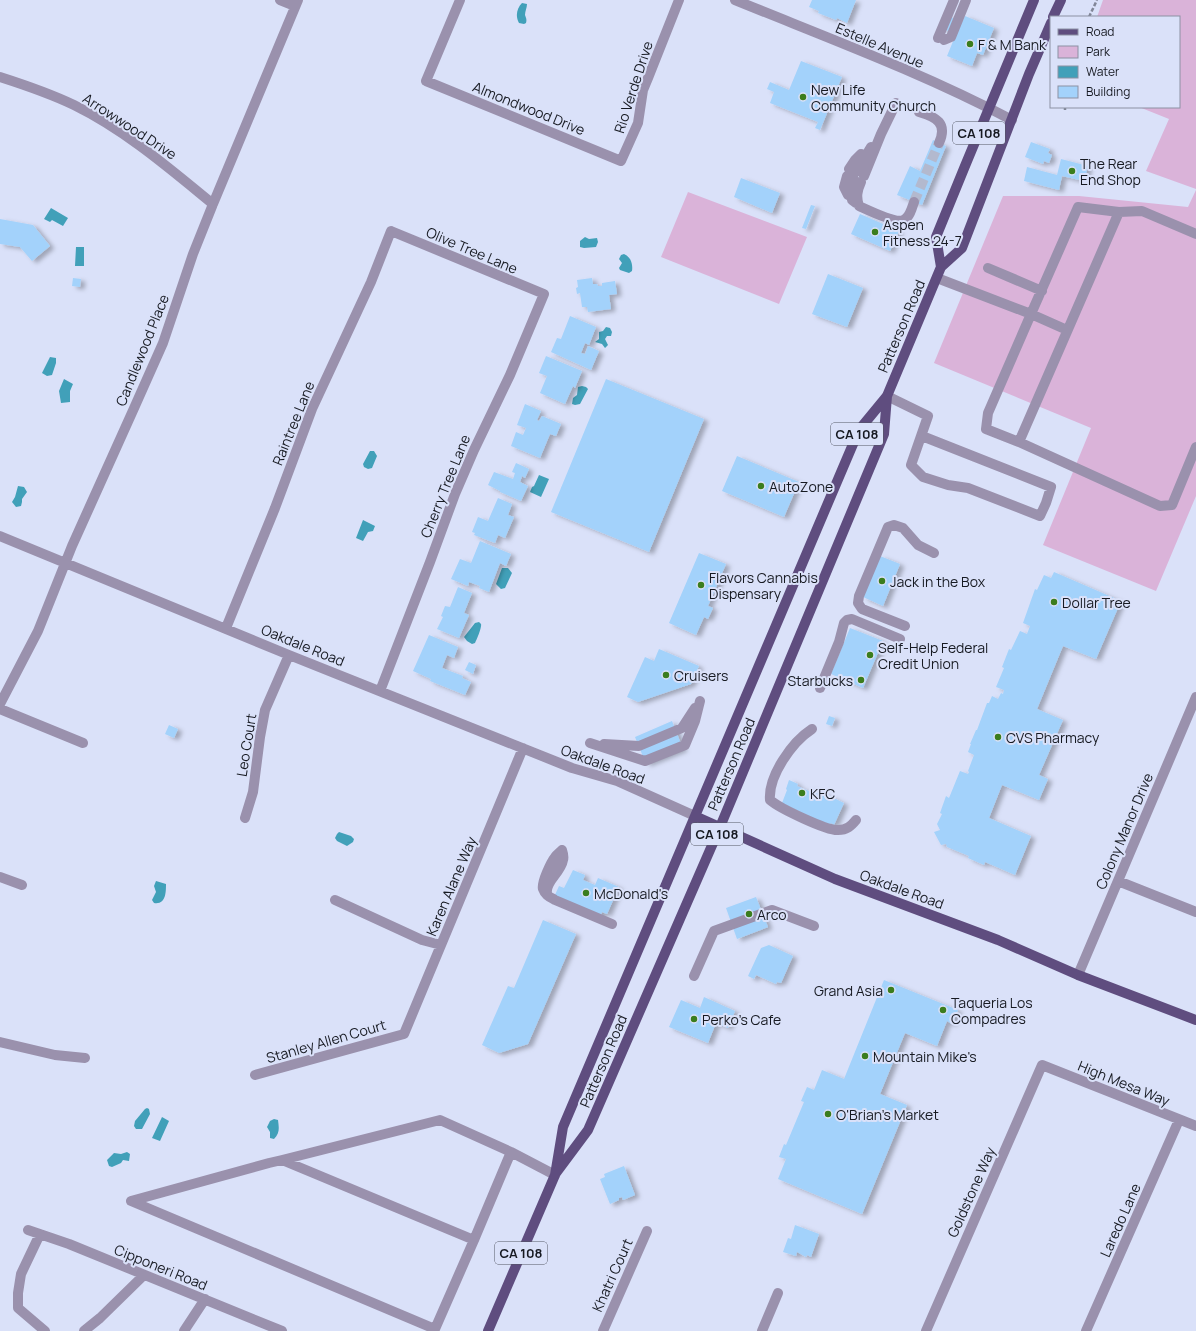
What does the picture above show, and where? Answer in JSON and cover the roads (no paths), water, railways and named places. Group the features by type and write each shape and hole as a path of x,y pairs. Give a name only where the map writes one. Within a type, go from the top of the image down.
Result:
{"main road":[{"name":"Patterson Road","path":"941,267 936,238 964,166 990,109 1034,0"},
{"path":"1054,16 1061,0"},
{"name":"Patterson Road","path":"555,1175 563,1127 859,430 886,396 941,267 962,248 1050,25"},
{"name":"Patterson Road","path":"488,1331 555,1175 588,1130 720,828 884,434 886,396"},
{"name":"Oakdale Road","path":"695,816 835,879 998,940 1078,975 1196,1020"}],"street":[{"path":"280,0 296,3"},
{"name":"Almondwood Drive","path":"460,0 426,81 621,161"},
{"name":"Rio Verde Drive","path":"621,161 638,123 643,90 679,0"},
{"name":"Estelle Avenue","path":"735,0 914,74 1012,120"},
{"path":"941,39 954,0"},
{"path":"941,39 961,0"},
{"path":"941,39 951,37 966,0"},
{"name":"Candlewood Place","path":"0,704 38,631 72,546 136,406 162,343 213,204 296,3"},
{"name":"Arrowwood Drive","path":"0,77 74,105 94,116 153,156 213,204"},
{"path":"896,103 881,134 855,176 844,187 846,193 856,203 893,220 902,221 909,216 914,202"},
{"path":"919,112 932,116 938,120 943,131 939,143"},
{"path":"856,203 857,194 855,176 861,162 881,134"},
{"path":"1196,234 1142,210 1119,212 1078,207 988,413 986,429 1019,442 1160,506 1172,505 1196,447"},
{"path":"1019,442 1119,212"},
{"name":"Olive Tree Lane","path":"391,231 544,294"},
{"name":"Raintree Lane","path":"226,628 275,508 312,409 368,289 391,231"},
{"path":"988,268 1042,291"},
{"path":"937,278 1031,314 1067,330"},
{"name":"Cherry Tree Lane","path":"380,691 455,494 474,450 510,375 544,294"},
{"path":"886,396 928,416 911,465 923,477 948,485 968,488 1040,516 1046,504 1051,487 922,436"},
{"path":"905,626 862,609 859,606 858,600 862,589 888,527 894,525 903,528 918,545 934,553"},
{"name":"Oakdale Road","path":"0,536 289,655 572,768 618,782 695,816"},
{"path":"820,688 839,642 844,623 847,620 852,619 900,639"},
{"name":"Leo Court","path":"245,818 253,792 265,710 289,655"},
{"name":"Colony Manor Drive","path":"1078,975 1196,697"},
{"path":"700,701 695,720 685,745 645,762 590,743 639,746 682,728 700,701"},
{"path":"0,709 83,743"},
{"path":"812,729 802,735 788,752 772,786 770,800 779,806 828,828 837,830 850,827 856,820"},
{"name":"Karen Alane Way","path":"404,1034 523,748"},
{"path":"562,850 554,857 543,881 542,887 544,891 547,895 612,924"},
{"path":"0,877 22,885"},
{"path":"1118,881 1196,912"},
{"path":"335,900 422,940 441,945"},
{"path":"694,976 714,931 772,910 814,926"},
{"name":"Stanley Allen Court","path":"256,1075 404,1034"},
{"path":"0,1042 55,1054 85,1058"},
{"name":"High Mesa Way","path":"1042,1065 1196,1126"},
{"name":"Goldstone Way","path":"926,1331 1042,1065"},
{"path":"511,1152 434,1329 131,1201 282,1160 440,1120 511,1152 555,1175"},
{"name":"Laredo Lane","path":"1086,1331 1179,1120"},
{"path":"282,1160 474,1240"},
{"name":"Cipponeri Road","path":"28,1230 205,1299 278,1330"},
{"name":"Khatri Court","path":"603,1331 647,1231"},
{"path":"40,1234 21,1274 18,1293 18,1308 45,1331"},
{"path":"84,1331 100,1318 144,1275"},
{"path":"762,1331 778,1293"},
{"path":"184,1331 205,1299"}],"water":[{"path":"522,3 527,4 525,15 526,23 524,24 519,23 517,18 519,7"},
{"path":"51,208 68,218 63,226 52,220 50,222 44,219"},
{"path":"585,237 589,239 597,238 598,242 596,247 580,247 580,241"},
{"path":"76,247 84,247 84,266 75,266"},
{"path":"624,254 632,263 632,271 629,273 620,270 619,268 622,263 619,259 621,255"},
{"path":"606,327 610,328 612,332 611,336 607,336 605,339 608,345 605,348 602,344 595,342 599,339 599,332 603,331"},
{"path":"50,357 56,358 56,363 52,375 47,376 42,373"},
{"path":"64,379 73,384 70,391 70,402 61,403 59,391"},
{"path":"582,386 588,389 580,404 572,404 573,398 577,395 578,387"},
{"path":"370,451 374,451 377,456 372,468 368,469 364,467 363,464"},
{"path":"539,475 549,479 541,497 530,492"},
{"path":"18,486 24,487 27,492 22,499 21,506 16,507 12,502"},
{"path":"363,520 375,526 373,531 368,532 363,541 356,538"},
{"path":"502,568 508,568 512,573 505,588 501,589 496,584"},
{"path":"479,622 481,624 480,630 475,643 472,644 464,637 475,623"},
{"path":"339,832 351,836 354,839 353,842 347,846 337,841 335,838"},
{"path":"156,881 166,884 166,891 161,902 154,903 152,900 156,892 154,886"},
{"path":"147,1108 149,1109 150,1114 142,1129 136,1129 134,1126 135,1121"},
{"path":"162,1117 169,1121 160,1141 152,1138"},
{"path":"274,1119 278,1120 279,1128 274,1139 270,1138 270,1132 267,1127 270,1121"},
{"path":"127,1152 130,1154 129,1161 123,1160 121,1163 112,1167 109,1166 107,1160 114,1153 121,1154"}],"tunnel":[{"path":"914,202 939,143"}],"place":[{"name":"F & M Bank","path":"970,44"},
{"name":"New Life Community Church","path":"803,97"},
{"name":"The Rear End Shop","path":"1072,171"},
{"name":"Aspen Fitness 24-7","path":"875,232"},
{"name":"AutoZone","path":"761,486"},
{"name":"Jack in the Box","path":"882,581"},
{"name":"Flavors Cannabis Dispensary","path":"701,585"},
{"name":"Dollar Tree","path":"1054,602"},
{"name":"Self-Help Federal Credit Union","path":"870,655"},
{"name":"Cruisers","path":"666,675"},
{"name":"Starbucks","path":"861,680"},
{"name":"CVS Pharmacy","path":"998,737"},
{"name":"KFC","path":"802,793"},
{"name":"McDonald's","path":"586,893"},
{"name":"Arco","path":"749,914"},
{"name":"Grand Asia","path":"891,990"},
{"name":"Taqueria Los Compadres","path":"943,1010"},
{"name":"Perko's Cafe","path":"694,1019"},
{"name":"Mountain Mike's","path":"865,1056"},
{"name":"O'Brian's Market","path":"828,1114"}]}
